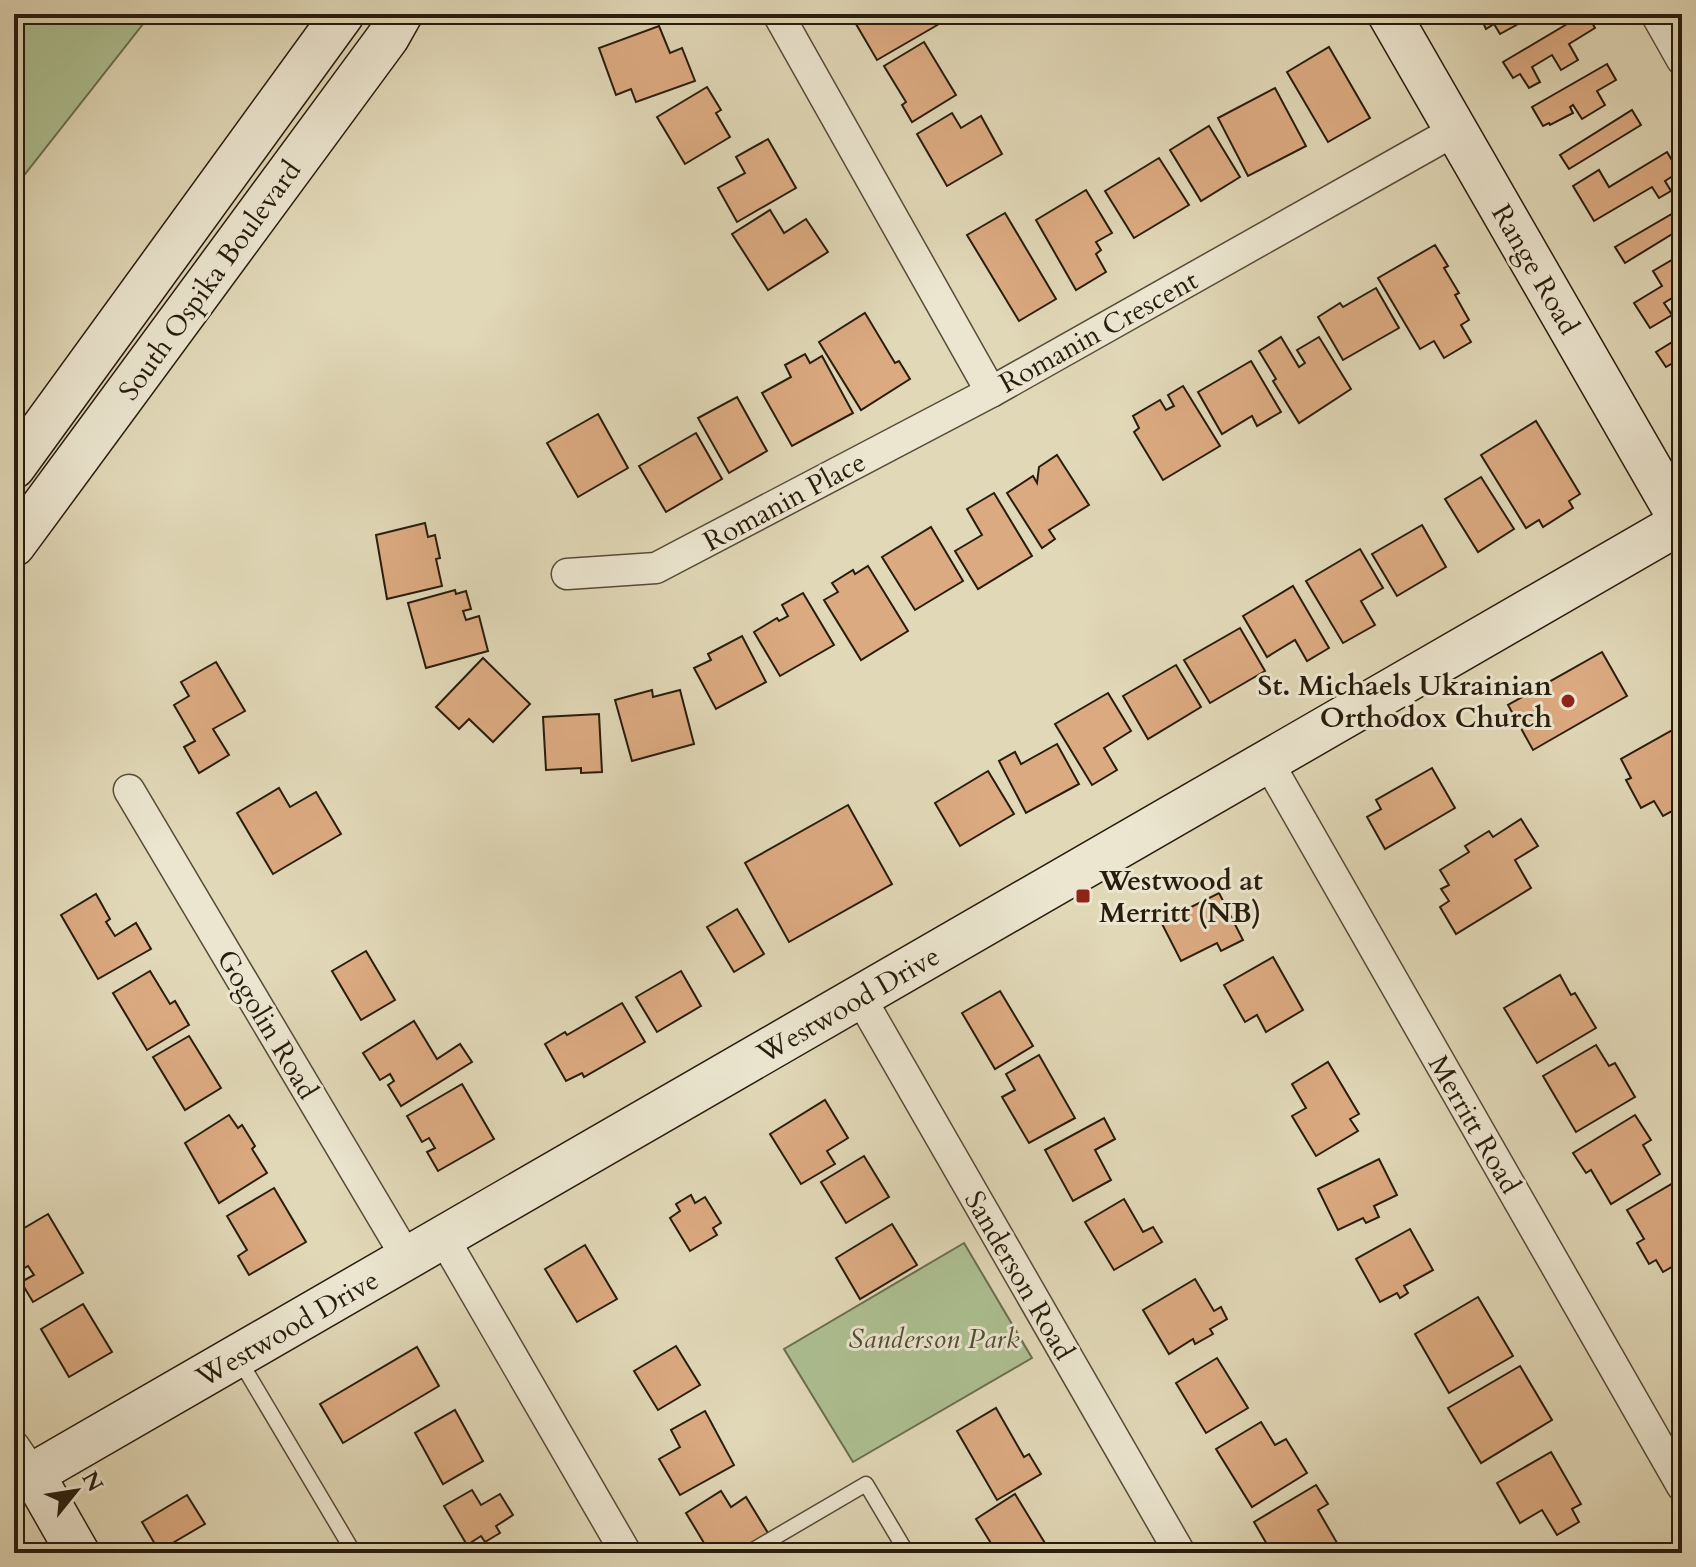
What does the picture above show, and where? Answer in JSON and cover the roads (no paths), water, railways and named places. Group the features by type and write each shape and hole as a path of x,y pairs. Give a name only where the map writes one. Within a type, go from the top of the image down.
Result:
{"street":[{"name":"South Ospika Boulevard","path":"14,467 343,14"},
{"name":"South Ospika Boulevard","path":"14,545 388,37 401,14"},
{"name":"Romanin Crescent","path":"778,14 991,392 1456,130"},
{"name":"Range Road","path":"1389,14 1682,523"},
{"path":"1656,14 1682,60"},
{"name":"Romanin Place","path":"567,574 656,568 991,392"},
{"name":"Westwood Drive","path":"20,1469 237,1357 1682,523"},
{"name":"Merritt Road","path":"1268,762 1682,1486"},
{"name":"Gogolin Road","path":"129,790 407,1258"},
{"name":"Sanderson Road","path":"860,997 1180,1553"},
{"path":"443,1237 626,1553"},
{"path":"20,1469 78,1553"}],"lane":[{"path":"237,1357 354,1553"},
{"path":"748,1553 866,1484 907,1553"}],"place":[{"name":"St. Michaels Ukrainian Orthodox Church","path":"1568,701"},
{"name":"Westwood at Merritt (NB)","path":"1083,896"}],"park label":[{"name":"Sanderson Park","path":"934,1338"}]}
